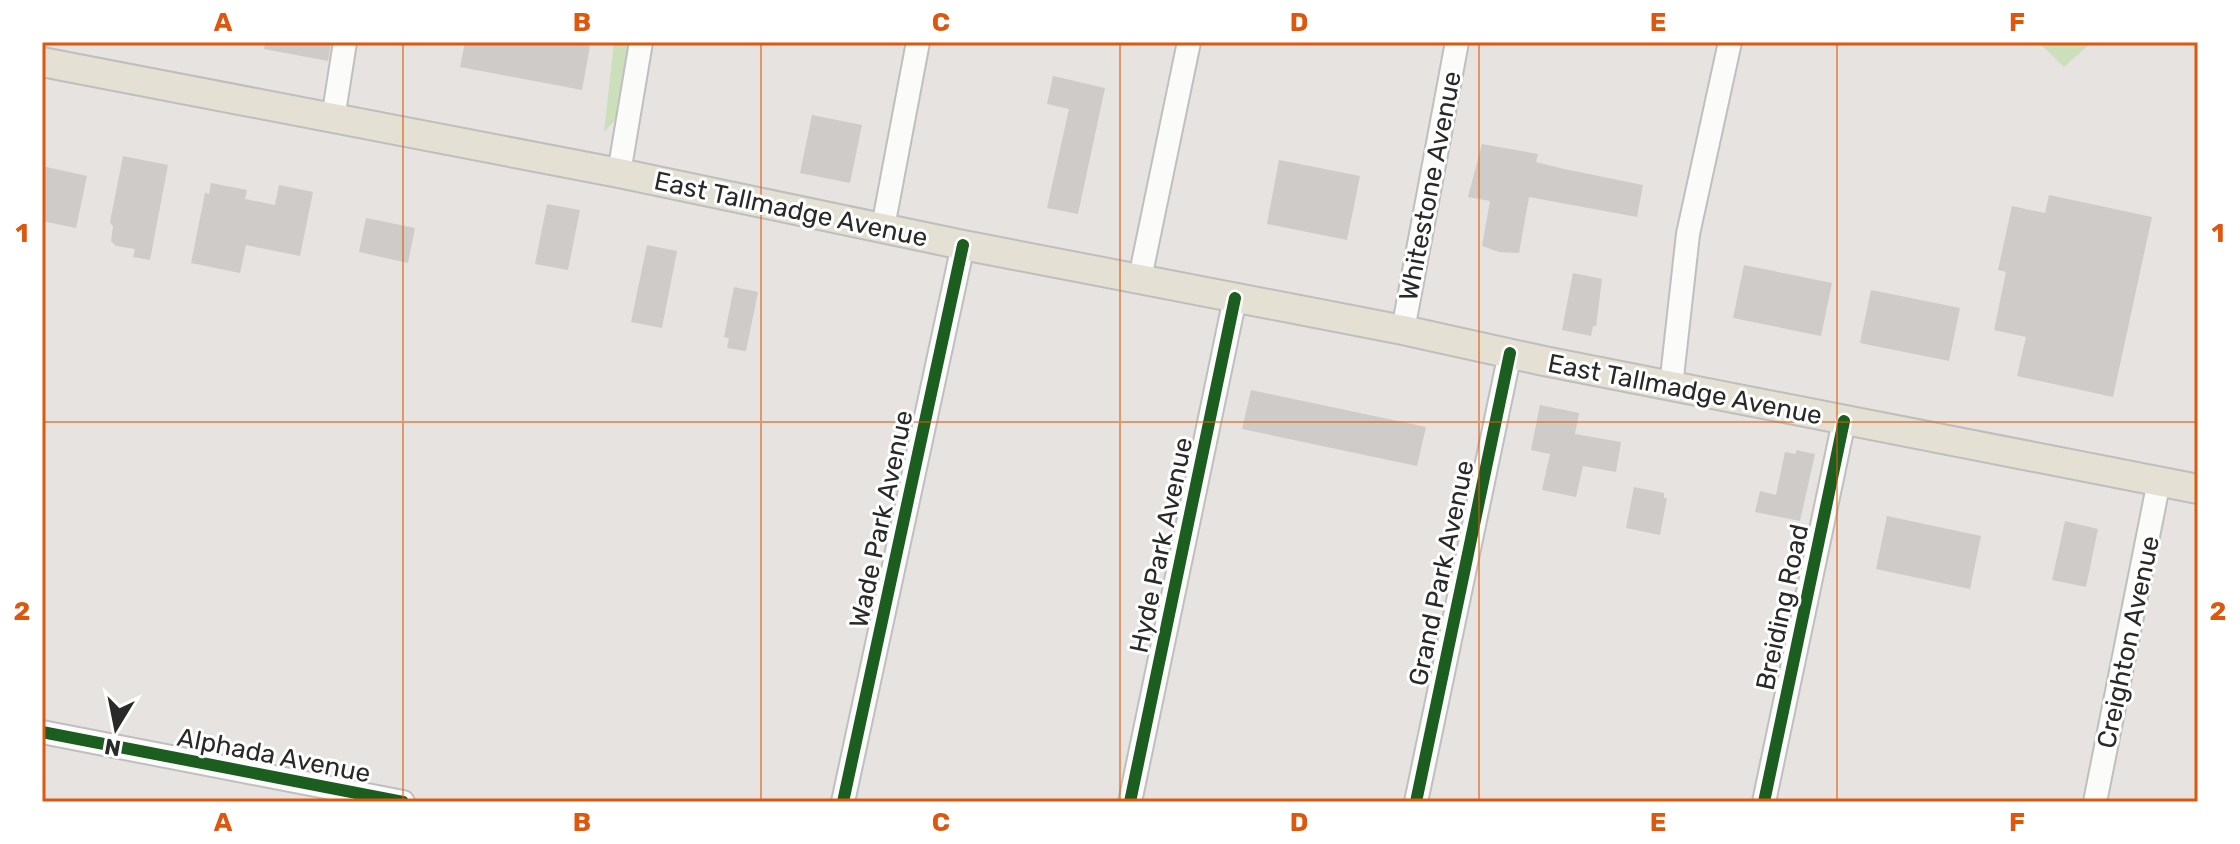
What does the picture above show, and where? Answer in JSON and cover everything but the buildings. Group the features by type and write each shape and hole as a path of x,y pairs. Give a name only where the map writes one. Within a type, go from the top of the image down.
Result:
{"main road":[{"name":"East Tallmadge Avenue","path":"42,62 619,173 963,245 2198,489"}],"street":[{"path":"333,119 345,42"},
{"path":"619,173 641,42"},
{"path":"883,227 918,42"},
{"path":"1140,278 1189,42"},
{"name":"Whitestone Avenue","path":"1403,330 1457,42"},
{"path":"1671,386 1688,234 1730,42"},
{"name":"Wade Park Avenue","path":"843,802 963,245"},
{"name":"Hyde Park Avenue","path":"1130,802 1235,298"},
{"name":"Grand Park Avenue","path":"1416,802 1510,353"},
{"name":"Breiding Road","path":"1764,802 1844,421"},
{"name":"Creighton Avenue","path":"2095,802 2159,481"},
{"name":"Alphada Avenue","path":"42,732 403,802"}],"green space":[{"path":"614,42 634,42 626,108 604,132"},
{"path":"2038,42 2092,42 2064,67"}],"cycle path":[{"path":"843,802 963,245"},
{"path":"1130,802 1235,298"},
{"path":"1416,802 1510,353"},
{"path":"1764,802 1844,421"},
{"path":"42,732 403,802"}]}
